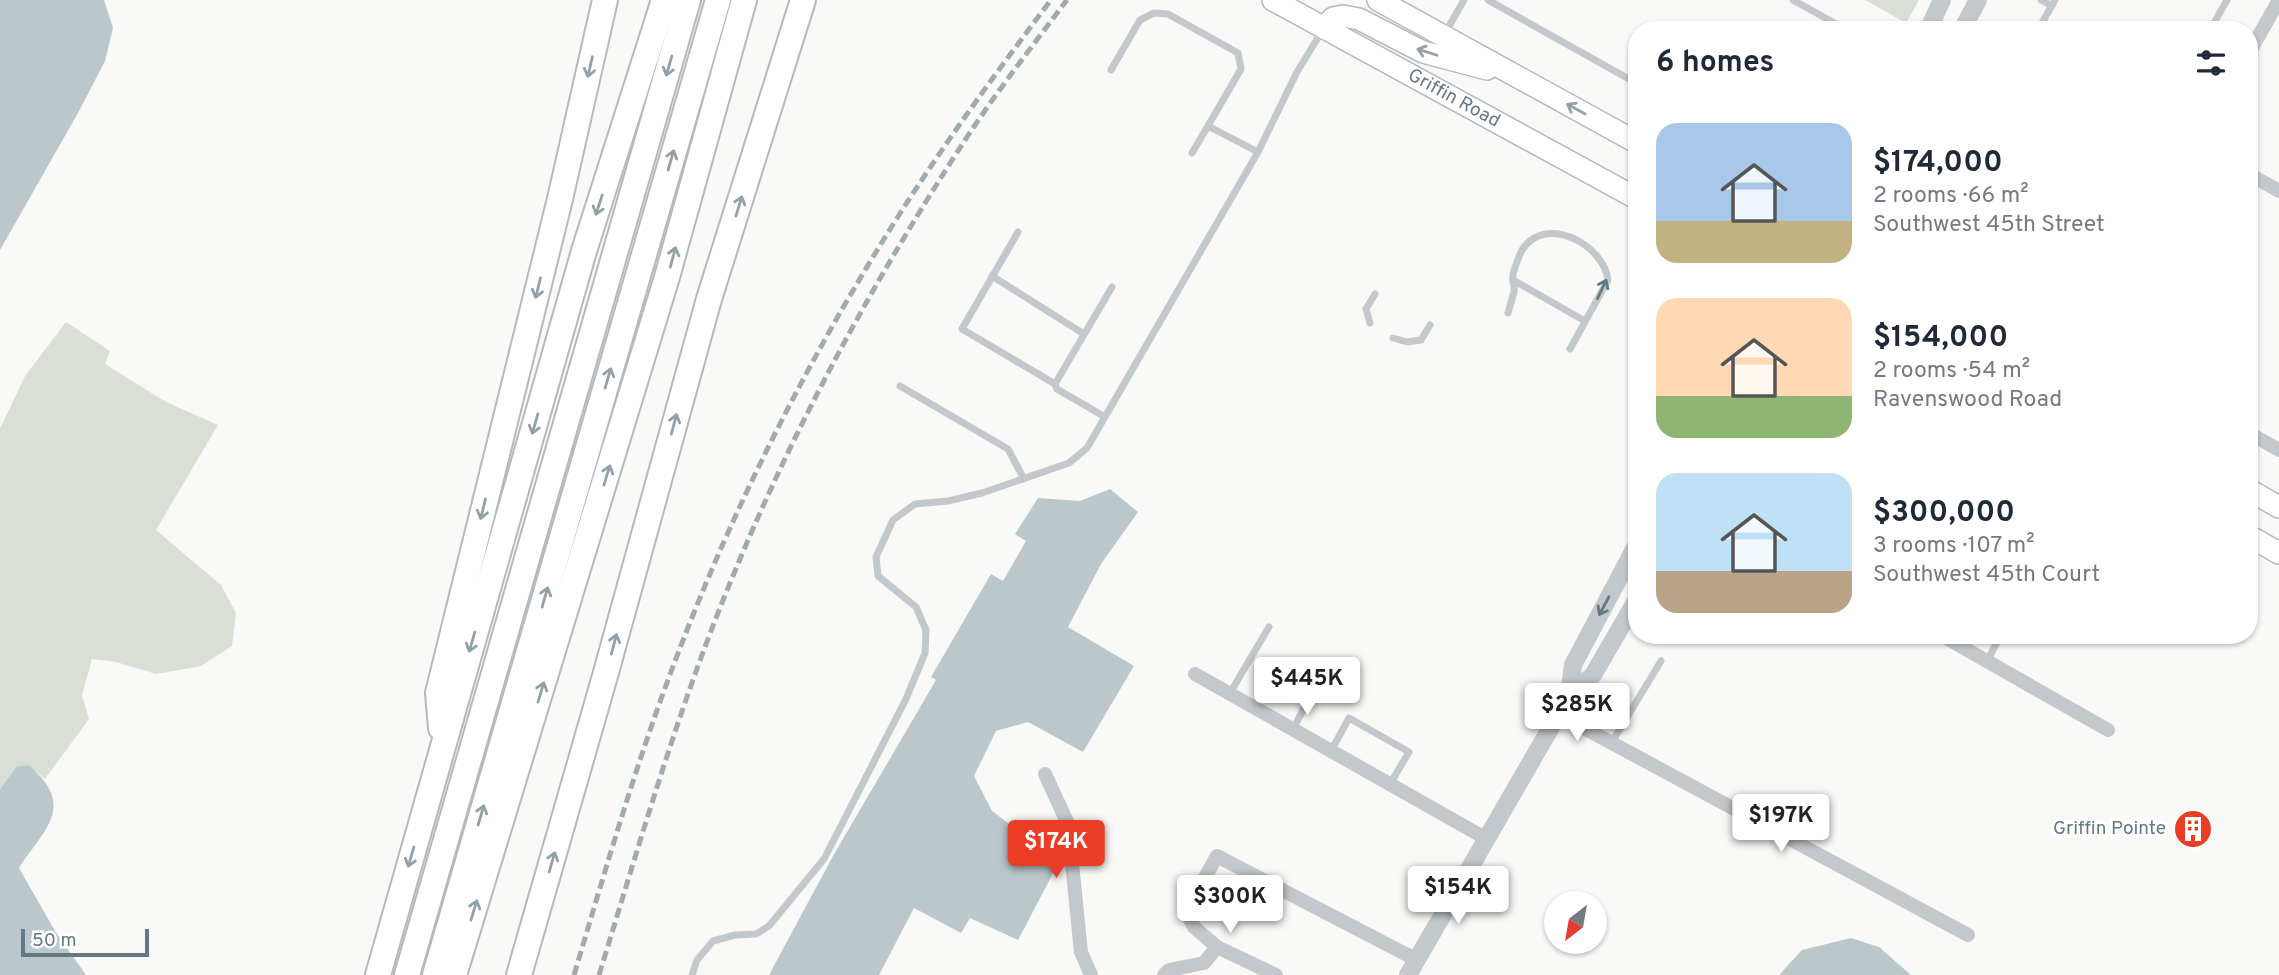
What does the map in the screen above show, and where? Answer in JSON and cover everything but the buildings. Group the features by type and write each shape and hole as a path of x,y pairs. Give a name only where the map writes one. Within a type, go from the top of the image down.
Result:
{"highway":[{"path":"443,744 438,693 560,200 605,0"},
{"path":"378,975 584,251 664,0"},
{"path":"407,975 688,0"},
{"path":"435,975 718,0"},
{"path":"454,975 667,277 744,0"},
{"path":"519,975 709,299 803,0"}],"main road":[{"name":"Griffin Road","path":"1273,0 1628,194"},
{"path":"1378,0 1628,138"},
{"path":"1324,28 1333,18 1343,16 1359,19 1423,52 1517,76"},
{"path":"2258,495 2279,507"},
{"path":"2258,541 2279,552"}],"street":[{"path":"1932,21 1942,0"},
{"path":"1967,21 1978,0"},
{"path":"2258,38 2279,0"},
{"path":"2258,179 2279,191"},
{"path":"2258,438 2279,450"},
{"path":"1569,696 1573,665 1628,561"},
{"path":"1276,975 1217,947 1194,926 1186,911 1217,856 1412,967 1569,696 1593,675 1628,615"},
{"path":"1956,644 2108,730"},
{"path":"1195,674 1485,838"},
{"path":"1559,713 1968,935"},
{"path":"1045,774 1068,824 1081,952 1091,975"},
{"path":"1164,975 1169,970 1204,963 1217,947"}],"lane":[{"path":"1443,36 1464,0"},
{"path":"1488,0 1628,79"},
{"path":"1793,0 1830,21"},
{"path":"2041,0 2053,3 2043,21"},
{"path":"2215,21 2227,0"},
{"path":"1111,70 1140,20 1154,13 1168,14 1238,54 1241,69 1192,153"},
{"path":"692,975 697,960 713,942 736,935 756,934 769,926 824,859 906,699 926,653 926,630 916,607 878,576 876,557 893,520 915,504 982,493 1069,463 1087,448 1258,152 1297,72 1324,28"},
{"path":"1208,126 1258,152"},
{"path":"1018,232 962,329 1105,417"},
{"path":"1508,313 1514,289 1513,275 1522,249 1536,236 1547,232 1568,236 1588,247 1606,268 1608,280 1570,349"},
{"path":"992,276 1084,334"},
{"path":"1513,280 1585,321"},
{"path":"1055,384 1112,287"},
{"path":"1370,323 1366,309 1375,294"},
{"path":"1393,338 1407,342 1421,340 1430,325"},
{"path":"900,386 1009,449 1024,479"},
{"path":"1230,693 1269,627"},
{"path":"1987,662 1996,644"},
{"path":"1612,742 1661,661"},
{"path":"1293,729 1317,684"},
{"path":"1331,751 1349,718 1409,752 1390,784"}],"shaded area":[{"path":"0,0 104,0 113,28 105,61 0,250"},
{"path":"1865,0 1919,0 1907,21"},
{"path":"66,322 110,351 105,364 166,402 218,425 156,530 221,585 236,613 232,646 201,666 156,674 116,662 92,659 82,695 89,719 45,779 29,765 17,766 0,789 0,429 25,376"},
{"path":"1110,489 1138,512 1101,564 1068,627 1134,666 1083,752 1028,722 996,731 974,776 992,811 1059,862 1018,940 970,918 961,933 914,908 879,975 769,975 833,856 936,680 931,677 991,574 1003,581 1026,541 1015,534 1038,498 1080,501"},
{"path":"29,765 43,780 54,805 46,828 19,868 55,931 86,975 0,975 0,789 17,766"},
{"path":"1851,938 1879,947 1911,975 1779,975 1802,950"}],"railway":[{"path":"574,975 622,814 662,695 724,542 777,430 835,321 899,215 973,106 1051,0"},
{"path":"599,975 696,670 735,571 785,458 841,349 934,189 991,102 1067,0"}],"place":[{"name":"Griffin Pointe","path":"2193,829"}]}
